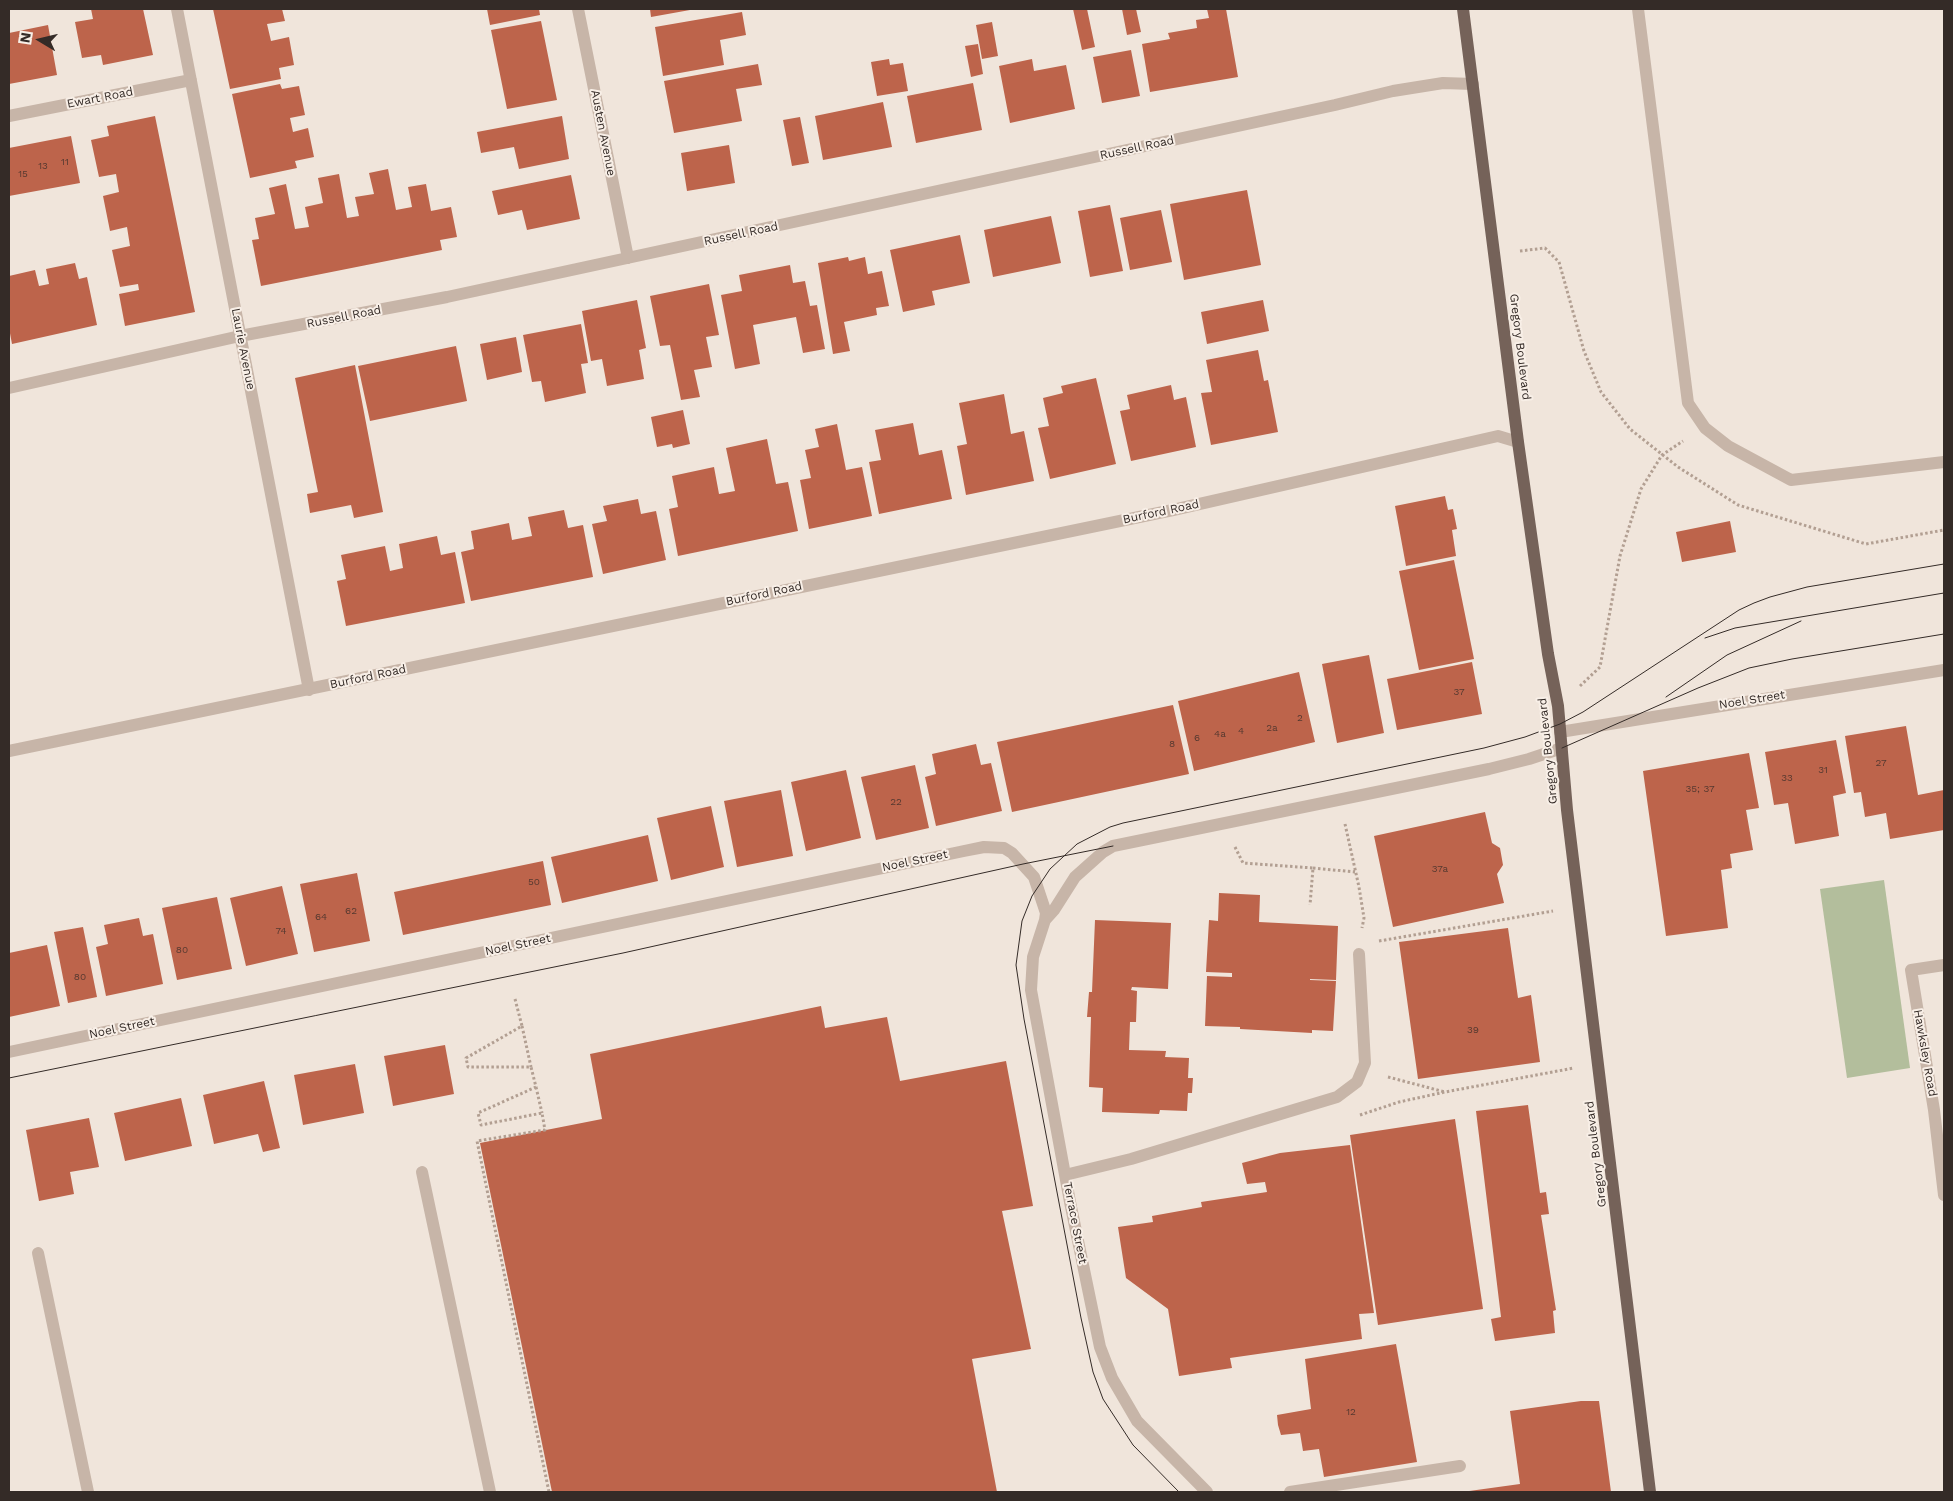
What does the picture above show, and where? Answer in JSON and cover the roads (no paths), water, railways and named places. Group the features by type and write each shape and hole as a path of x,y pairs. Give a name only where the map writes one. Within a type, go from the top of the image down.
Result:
{"main road":[{"name":"Gregory Boulevard","path":"1463,9 1518,442 1548,654 1558,706 1580,907 1650,1492"}],"street":[{"name":"Laurie Avenue","path":"177,9 309,690"},
{"name":"Austen Avenue","path":"578,9 628,258"},
{"path":"1638,9 1688,403 1705,428 1728,446 1791,480 1944,462"},
{"name":"Ewart Road","path":"9,116 191,80"},
{"name":"Russell Road","path":"9,388 240,336 447,297 1306,112 1393,91 1443,83 1473,84"},
{"name":"Burford Road","path":"9,751 1173,510 1498,436 1518,442"},
{"name":"Noel Street","path":"1560,732 1944,670"},
{"name":"Terrace Street","path":"1045,920 1076,877 1103,852 1113,846 1490,768 1529,759 1562,748"},
{"name":"Noel Street","path":"9,1052 964,850 984,847 1004,848 1023,864"},
{"name":"Terrace Street","path":"1023,864 1034,877 1046,913 1033,957 1031,990 1065,1175 1100,1347 1112,1378 1137,1421 1207,1492"},
{"path":"1065,1175 1131,1159 1337,1098 1356,1082 1365,1063 1359,954"},
{"name":"Hawksley Road","path":"1944,965 1911,970 1934,1110 1944,1195"},
{"path":"422,1172 490,1492"},
{"path":"38,1253 88,1492"},
{"path":"1290,1492 1460,1466"}],"tram line":[{"path":"1179,1492 1133,1445 1103,1399 1093,1372 1081,1318 1024,1019 1016,965 1022,921 1032,896 1050,869 1077,844 1110,827 1123,823 1484,748 1525,737 1560,724 1583,712 1739,610 1754,603 1807,587 1944,564"},
{"path":"1705,638 1735,628 1944,593"},
{"path":"1666,697 1727,655 1801,621"},
{"path":"1562,748 1698,688 1749,668 1944,634"},
{"path":"9,1078 623,953 1023,864 1113,846"}]}
